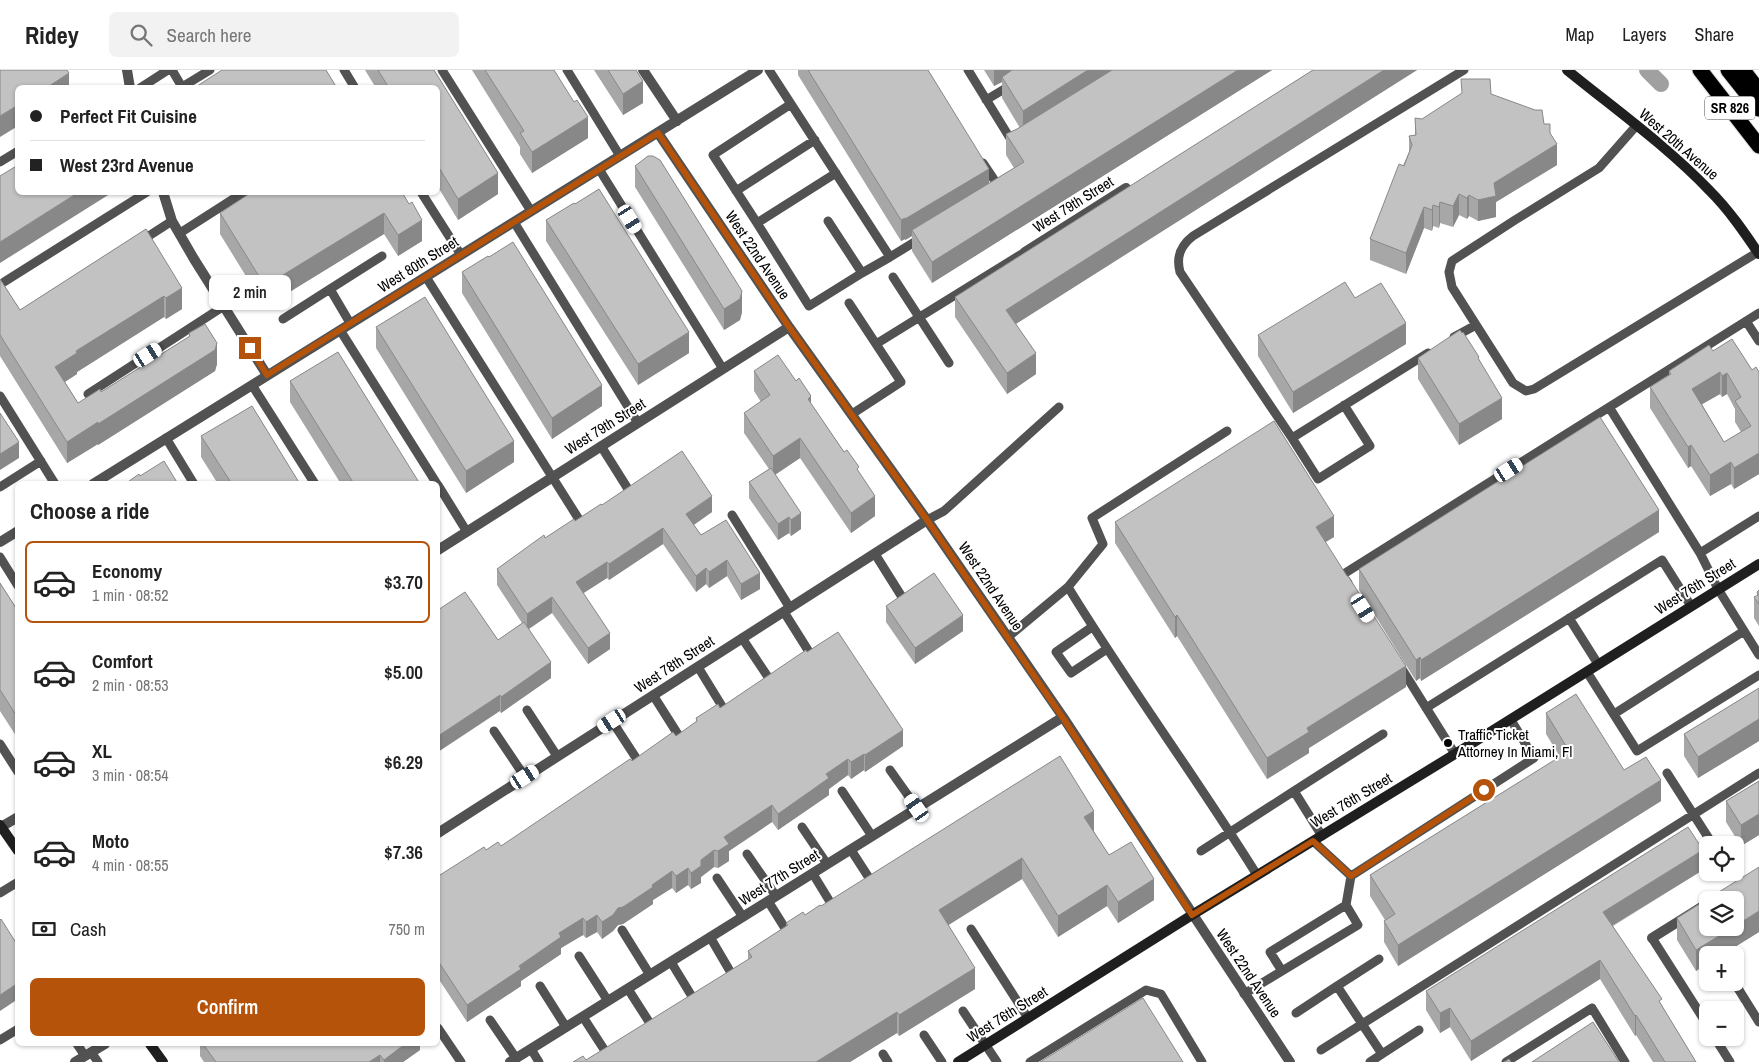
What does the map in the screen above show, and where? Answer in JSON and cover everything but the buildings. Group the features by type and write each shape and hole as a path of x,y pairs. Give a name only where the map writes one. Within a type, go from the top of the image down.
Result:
{"highway":[{"name":"SR 826","path":"1700,70 1759,146"},
{"path":"1728,70 1759,110"},
{"path":"1743,70 1759,91"}],"street":[{"path":"127,70 130,85"},
{"path":"643,70 677,121"},
{"name":"West 80th Street","path":"99,481 757,70"},
{"name":"West 20th Avenue","path":"1567,70 1686,167 1711,191 1732,216 1758,253"},
{"name":"West 22nd Avenue","path":"658,133 789,327 1008,637 1290,1062"},
{"name":"West 79th Street","path":"1025,252 1133,184"},
{"path":"164,195 172,221 267,375"},
{"name":"West 79th Street","path":"440,549 789,327"},
{"name":"West 78th Street","path":"440,832 927,520"},
{"path":"0,542 15,533"},
{"name":"West 76th Street","path":"958,1062 1759,564"},
{"name":"West 77th Street","path":"513,1060 1063,718"},
{"path":"15,819 1,826 15,847"},
{"path":"1652,938 1699,909"},
{"path":"75,1062 102,1046"},
{"path":"151,1046 163,1062"}],"lane":[{"path":"145,85 168,70"},
{"path":"172,70 180,85"},
{"path":"187,85 210,70"},
{"path":"344,70 353,85"},
{"path":"442,70 531,211"},
{"path":"567,70 620,156"},
{"path":"769,70 890,257"},
{"path":"968,70 1014,145 1022,140"},
{"path":"1344,405 1370,446 1318,479 1180,272 1178,256 1186,241 1193,236 1464,70"},
{"path":"986,100 1018,80"},
{"path":"792,104 713,155 809,306 933,231"},
{"path":"1636,126 1599,168 1455,258 1451,266 1450,280 1452,287 1509,379 1522,389 1530,390 1758,253"},
{"path":"736,191 814,140"},
{"path":"0,162 15,153"},
{"path":"980,158 1001,190 992,195"},
{"path":"599,169 723,369"},
{"path":"757,223 836,173"},
{"path":"4,282 142,195"},
{"path":"180,233 239,195"},
{"path":"423,195 461,255"},
{"path":"132,247 172,221"},
{"path":"828,221 862,273"},
{"path":"514,222 638,423"},
{"path":"876,344 1025,252"},
{"path":"283,319 382,256"},
{"path":"426,277 580,521"},
{"path":"893,277 949,364"},
{"path":"330,290 350,323"},
{"path":"849,303 901,382 852,414"},
{"path":"88,394 224,306"},
{"path":"1353,591 1342,575 1759,313"},
{"path":"1746,321 1759,341"},
{"path":"1450,340 1476,325"},
{"path":"340,330 435,481"},
{"path":"1292,438 1433,350"},
{"path":"252,385 313,481"},
{"path":"0,396 53,481"},
{"path":"927,520 944,512 1059,407"},
{"path":"1609,407 1700,553 1718,589 1759,655"},
{"path":"1008,637 1068,587 1103,544 1092,518 1227,431"},
{"path":"166,438 192,481"},
{"path":"601,446 628,489"},
{"path":"0,487 41,461"},
{"path":"440,489 467,532"},
{"path":"732,515 811,655"},
{"path":"1700,553 1759,516"},
{"path":"875,554 902,597"},
{"path":"0,557 15,581"},
{"path":"1426,708 1662,560 1691,606"},
{"path":"1068,587 1257,875"},
{"path":"1569,618 1598,664"},
{"path":"1092,626 1056,652 1071,674 1107,648"},
{"path":"1614,714 1744,631"},
{"path":"742,638 772,683"},
{"path":"1395,658 1455,754"},
{"path":"698,667 725,710"},
{"path":"1587,672 1637,751 1759,675"},
{"path":"653,695 679,736"},
{"path":"527,710 557,756"},
{"path":"1244,994 1358,925 1346,905 1351,876 1534,758 1510,720"},
{"path":"612,721 640,764"},
{"path":"494,731 525,777"},
{"path":"1201,851 1383,734"},
{"path":"0,744 15,767"},
{"path":"890,770 917,808"},
{"path":"1667,773 1707,836"},
{"path":"1321,1050 1759,773"},
{"path":"1294,791 1318,838 1351,876"},
{"path":"842,792 872,836"},
{"path":"802,827 827,864"},
{"path":"851,850 873,884"},
{"path":"747,854 788,933"},
{"path":"813,874 835,910"},
{"path":"717,878 743,917"},
{"path":"0,893 15,884"},
{"path":"1282,971 1270,952 1346,905"},
{"path":"971,929 1028,1018"},
{"path":"622,930 650,975"},
{"path":"710,938 734,978"},
{"path":"1652,938 1699,1012"},
{"path":"579,956 608,1001"},
{"path":"1296,1013 1379,959"},
{"path":"671,962 696,1003"},
{"path":"540,986 566,1027"},
{"path":"1337,986 1382,1054"},
{"path":"628,989 652,1028"},
{"path":"1030,1062 1146,990 1161,994 1202,1062"},
{"path":"1740,991 1759,1022"},
{"path":"1506,1062 1592,1008 1625,1062"},
{"path":"963,1011 997,1062"},
{"path":"583,1017 609,1057"},
{"path":"490,1020 513,1060"},
{"path":"1370,1062 1419,1030"},
{"path":"0,1040 15,1031"},
{"path":"440,1031 461,1062"},
{"path":"924,1035 942,1062"},
{"path":"79,1046 98,1062"},
{"path":"1720,1046 1730,1062"},
{"path":"531,1049 539,1062"}],"waterway":[{"path":"1647,70 1661,84"}],"place":[{"name":"Traffic Ticket Attorney In Miami, Fl","path":"1448,743"}],"route":[{"path":"250,348 267,375 658,133 789,327 927,520 1063,718 1192,915 1313,841 1351,876 1484,790"}]}
